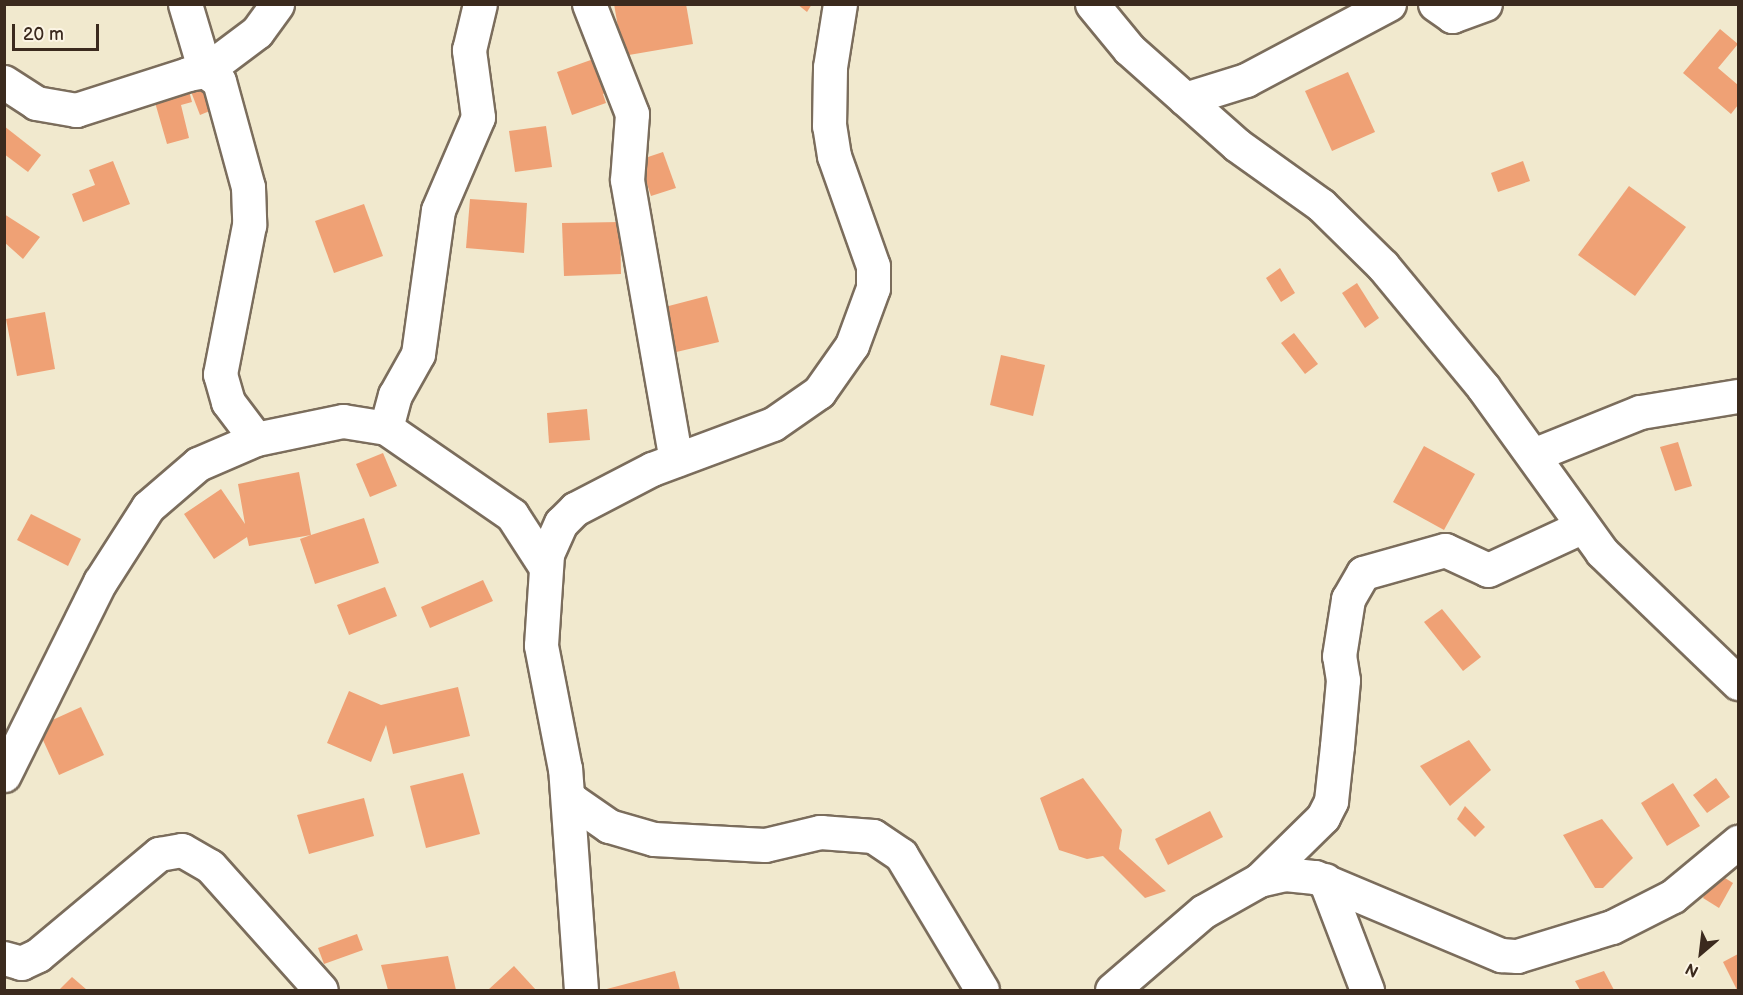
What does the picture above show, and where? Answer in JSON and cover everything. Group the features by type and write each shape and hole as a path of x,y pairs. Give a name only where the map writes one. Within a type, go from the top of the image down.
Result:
{"street":[{"path":"185,4 205,71 219,81 248,187 249,225 220,374 222,388 256,439"},
{"path":"4,82 36,103 76,110 205,71 257,32 277,4"},
{"path":"589,4 630,102 627,180 675,460"},
{"path":"581,990 568,804 541,645 545,566 561,523 574,509 675,460 773,424 812,397 852,345 867,311 873,288 868,240 834,156 829,126 830,67 840,4"},
{"path":"1092,4 1129,49 1185,99 1321,205 1383,266 1533,455 1581,527 1738,683"},
{"path":"1185,99 1246,80 1389,4"},
{"path":"1435,4 1452,16 1485,4"},
{"path":"386,428 395,395 418,354 438,210 478,117 469,50 474,6"},
{"path":"1533,455 1640,412 1738,396"},
{"path":"4,775 95,592 148,507 198,464 256,439 342,421 386,428 512,514 545,566"},
{"path":"1112,990 1203,911 1259,880 1323,817 1331,801 1343,680 1339,656 1348,599 1363,573 1445,550 1488,570 1581,527"},
{"path":"568,804 573,801 609,826 654,839 765,845 820,832 873,836 901,855 982,990"},
{"path":"1259,880 1285,874 1325,880 1501,955 1516,956 1612,927 1674,896 1738,842"},
{"path":"4,958 21,963 38,955 159,854 182,850 210,866 321,990"},
{"path":"1325,880 1367,990"}],"building":[{"path":"614,4 686,4 693,44 623,56"},
{"path":"797,4 812,4 807,12"},
{"path":"1720,29 1738,44 1718,68 1738,85 1738,105 1731,114 1683,73"},
{"path":"602,56 613,90 603,94 606,103 572,115 557,72"},
{"path":"1348,72 1375,132 1332,151 1305,91"},
{"path":"187,83 192,102 181,105 189,138 167,144 152,92"},
{"path":"207,83 217,108 200,115 190,89"},
{"path":"4,126 41,155 28,172 4,154"},
{"path":"546,126 552,167 515,172 509,131"},
{"path":"663,152 676,188 651,196 639,160"},
{"path":"113,161 130,204 83,222 72,194 95,185 89,170"},
{"path":"1523,161 1530,181 1498,192 1491,173"},
{"path":"1629,186 1686,227 1635,296 1578,255"},
{"path":"470,199 527,203 524,253 466,248"},
{"path":"364,204 383,256 334,273 315,221"},
{"path":"4,214 40,237 23,259 4,242"},
{"path":"620,222 621,274 564,276 562,223"},
{"path":"1280,268 1295,293 1281,302 1266,278"},
{"path":"1357,283 1379,318 1365,328 1342,293"},
{"path":"707,296 719,342 672,353 661,308"},
{"path":"45,312 55,369 17,376 6,319"},
{"path":"1294,333 1318,364 1305,374 1281,343"},
{"path":"1001,355 1045,365 1033,416 990,405"},
{"path":"587,409 590,440 549,443 547,413"},
{"path":"1678,442 1692,486 1675,491 1660,447"},
{"path":"1424,446 1475,474 1444,530 1393,502"},
{"path":"383,453 397,486 370,497 356,464"},
{"path":"299,472 311,535 249,546 247,537 214,559 184,514 221,489 245,524 238,484"},
{"path":"31,514 81,539 68,566 17,540"},
{"path":"364,518 379,563 315,584 300,539"},
{"path":"483,580 493,601 430,628 421,607"},
{"path":"385,587 397,616 349,635 337,605"},
{"path":"1442,609 1481,657 1463,671 1424,622"},
{"path":"458,687 470,736 393,754 386,725 371,762 327,743 349,691 381,705"},
{"path":"81,707 104,755 59,775 37,727"},
{"path":"1469,740 1491,770 1450,806 1420,766"},
{"path":"463,773 480,834 426,848 410,786"},
{"path":"1083,778 1122,830 1119,849 1166,891 1145,898 1103,856 1087,859 1059,850 1040,798"},
{"path":"1716,778 1730,797 1707,813 1693,795"},
{"path":"1673,783 1700,826 1667,846 1641,803"},
{"path":"364,798 374,836 309,854 297,815"},
{"path":"1465,806 1485,827 1475,837 1457,819"},
{"path":"1210,811 1223,837 1168,865 1155,839"},
{"path":"1602,819 1633,858 1603,888 1595,888 1563,835"},
{"path":"1717,873 1733,883 1719,908 1703,898"},
{"path":"357,934 363,950 324,964 318,948"},
{"path":"1738,954 1738,990 1737,990 1723,962"},
{"path":"448,956 456,990 388,990 381,965"},
{"path":"514,966 536,990 488,990"},
{"path":"675,971 680,990 603,990"},
{"path":"1604,971 1614,990 1580,990 1575,981"},
{"path":"72,977 87,990 59,990"}]}
